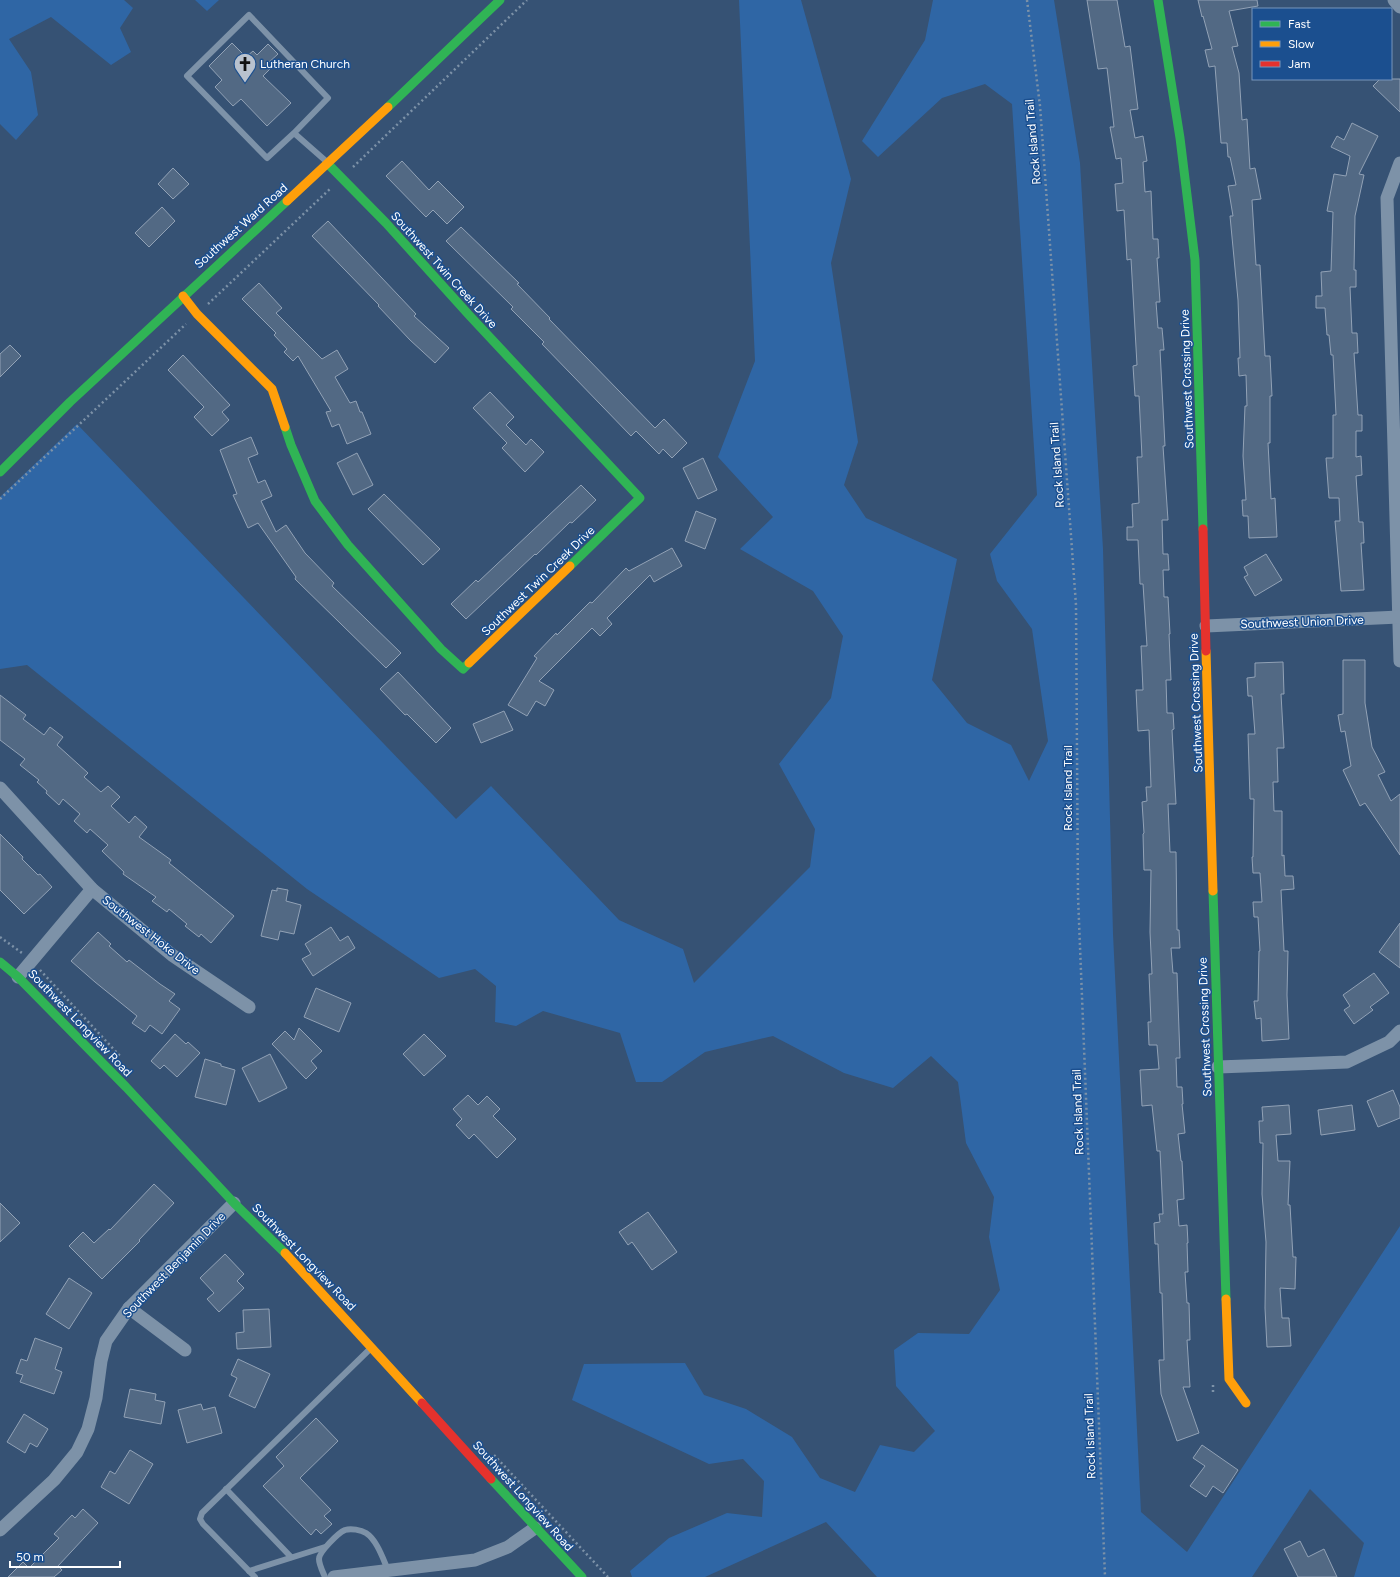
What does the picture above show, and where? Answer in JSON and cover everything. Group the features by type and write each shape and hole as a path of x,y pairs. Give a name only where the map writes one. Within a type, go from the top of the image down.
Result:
{"street":[{"name":"Southwest Ward Road","path":"0,472 70,402 183,296 328,164 500,0"},
{"name":"Southwest Crossing Drive","path":"1158,0 1180,138 1195,260 1218,1067 1229,1379 1246,1403"},
{"path":"1394,0 1400,7"},
{"path":"1400,163 1387,198 1397,466 1400,661"},
{"name":"Southwest Twin Creek Drive","path":"183,296 197,314 272,389 291,445 315,501 353,551 441,649 463,669 640,498 469,315 386,223 328,164"},
{"name":"Southwest Union Drive","path":"1206,626 1399,617"},
{"name":"Southwest Hoke Drive","path":"0,788 92,889 172,955 249,1007"},
{"name":"Southwest Hoke Drive","path":"18,977 92,889"},
{"name":"Southwest Longview Road","path":"0,962 18,977 118,1079 234,1203 272,1239 372,1347 535,1528 582,1577"},
{"path":"1218,1067 1347,1062 1389,1042 1400,1031"},
{"name":"Southwest Benjamin Drive","path":"0,1530 54,1480 78,1452 88,1429 96,1398 101,1361 106,1341 129,1308 234,1203"},
{"path":"129,1308 185,1350"},
{"path":"341,1576 475,1560 508,1547 535,1528"}],"lane":[{"path":"250,15 328,98 294,133 267,158 187,76 250,15"},
{"path":"294,133 328,164"},
{"path":"255,1577 203,1524 200,1519 202,1513 372,1347"},
{"path":"226,1489 291,1557"},
{"path":"249,1571 325,1546 345,1530 356,1530 367,1534 374,1542 388,1570"},
{"path":"325,1546 319,1560 325,1577"}],"path":[{"path":"0,499 342,178 527,0"},
{"name":"Rock Island Trail","path":"1027,0 1040,106 1076,605 1078,896 1105,1577"}],"shaded area":[{"path":"0,0 124,0 133,8 120,28 131,52 111,65 51,17 9,39 31,72 38,115 16,140 0,124"},
{"path":"195,0 219,0 207,11"},
{"path":"739,0 801,0 851,179 831,263 858,442 844,485 866,518 957,559 932,680 967,723 1011,745 1029,781 1048,741 1032,629 997,581 990,554 1037,495 1012,104 985,84 942,98 878,157 862,141 925,40 933,0 1054,0 1080,163 1103,549 1113,934 1141,1512 1187,1552 1400,1226 1400,1577 1354,1577 1364,1543 1310,1489 1252,1577 877,1577 826,1522 705,1577 632,1577 630,1571 669,1538 727,1513 762,1517 764,1481 743,1459 709,1464 572,1400 584,1364 685,1363 704,1395 746,1409 792,1437 820,1478 855,1492 880,1445 914,1452 935,1431 896,1386 894,1350 918,1333 969,1334 1000,1290 989,1237 994,1197 966,1143 958,1082 931,1056 893,1088 844,1073 773,1036 705,1052 662,1082 636,1082 620,1033 543,1011 516,1026 495,1022 496,986 475,969 439,978 307,889 27,665 0,669 0,497 77,424 456,819 491,786 619,920 683,949 694,983 810,867 815,829 779,764 831,698 843,636 813,591 740,549 773,517 718,457 755,361"}],"building":[{"path":"1087,0 1117,0 1125,47 1130,46 1138,109 1130,110 1135,138 1143,136 1147,161 1143,162 1145,192 1151,191 1153,239 1158,239 1159,258 1157,258 1160,302 1156,302 1158,328 1162,328 1164,350 1160,350 1165,446 1163,446 1168,520 1162,520 1163,554 1168,554 1169,570 1163,570 1164,597 1168,597 1170,634 1171,680 1166,680 1167,713 1173,713 1174,729 1172,730 1176,804 1168,804 1170,852 1176,852 1177,930 1179,930 1180,948 1171,948 1173,973 1177,973 1180,1058 1176,1058 1177,1087 1182,1087 1185,1133 1178,1134 1182,1161 1184,1199 1177,1200 1179,1226 1187,1225 1188,1243 1188,1272 1185,1272 1187,1303 1189,1303 1190,1340 1187,1340 1190,1387 1183,1387 1199,1433 1177,1441 1161,1394 1159,1360 1164,1360 1162,1293 1160,1293 1158,1244 1155,1244 1154,1223 1160,1222 1159,1214 1163,1214 1160,1151 1157,1151 1152,1105 1142,1106 1140,1070 1159,1069 1157,1045 1149,1045 1148,1022 1151,1022 1149,974 1152,974 1150,932 1151,870 1144,870 1142,802 1147,801 1146,787 1151,787 1149,730 1138,731 1136,690 1143,690 1141,646 1147,646 1143,584 1140,584 1138,540 1127,540 1127,527 1133,527 1132,504 1139,503 1137,457 1142,457 1139,396 1135,396 1133,366 1137,365 1131,259 1127,260 1124,210 1117,211 1115,184 1123,183 1121,158 1116,159 1110,127 1114,127 1107,68 1098,69"},
{"path":"1198,0 1257,0 1258,6 1229,11 1238,46 1232,47 1239,73 1242,120 1247,119 1250,169 1255,168 1261,199 1252,200 1256,265 1260,265 1265,356 1270,356 1272,396 1270,396 1270,443 1268,443 1271,499 1275,498 1277,537 1249,538 1248,516 1243,516 1242,500 1246,500 1243,456 1245,406 1247,406 1246,375 1239,376 1238,358 1240,358 1238,300 1230,216 1233,216 1228,186 1236,185 1230,157 1228,157 1227,143 1221,143 1215,66 1209,67 1205,50 1212,49"},
{"name":"Lutheran Church","path":"232,43 246,57 253,51 257,55 268,44 278,54 267,64 271,68 263,76 291,103 267,126 241,99 233,106 215,87 222,80 209,66"},
{"path":"1400,79 1400,112 1373,86 1379,80"},
{"path":"1352,123 1378,136 1359,174 1364,175 1355,216 1354,270 1356,270 1356,287 1350,287 1352,333 1357,333 1358,353 1354,353 1358,415 1362,415 1362,431 1356,431 1356,457 1361,456 1362,475 1356,476 1359,522 1363,522 1364,543 1361,543 1364,590 1341,591 1335,521 1340,521 1339,498 1329,498 1326,458 1333,458 1333,415 1336,415 1333,355 1331,355 1329,335 1327,335 1325,308 1316,308 1316,296 1322,296 1321,272 1331,271 1333,212 1327,211 1334,174 1346,176 1350,156 1331,147 1337,136 1344,140"},
{"path":"402,161 429,190 438,181 464,207 447,224 433,210 426,217 386,176"},
{"path":"173,168 189,184 173,199 158,184"},
{"path":"162,207 175,221 149,247 135,233"},
{"path":"328,221 416,314 414,316 449,348 435,363 410,340 378,306 379,305 312,236"},
{"path":"461,227 519,283 517,284 550,318 549,319 655,428 664,419 687,443 672,458 663,449 659,454 636,431 631,436 542,344 544,342 511,309 513,307 446,241"},
{"path":"259,283 282,308 276,313 322,359 337,350 348,369 335,377 350,403 356,401 371,434 347,444 339,424 332,427 326,412 331,411 298,356 293,361 284,352 287,349 274,335 276,333 242,299"},
{"path":"10,345 21,356 0,377 0,354"},
{"path":"183,355 230,405 222,412 229,420 212,436 194,417 204,407 168,370"},
{"path":"490,392 514,417 506,425 526,445 531,439 544,452 525,472 502,448 507,443 473,408"},
{"path":"251,437 258,454 248,458 258,483 265,480 272,496 261,501 276,532 286,525 305,553 334,583 332,586 401,653 386,668 295,579 296,577 258,523 248,528 233,495 237,494 220,450"},
{"path":"357,453 373,485 353,495 337,463"},
{"path":"703,458 717,490 698,499 683,468"},
{"path":"581,485 596,500 572,523 570,522 536,555 535,554 466,619 451,604 476,580 478,582"},
{"path":"384,494 440,549 423,565 368,509"},
{"path":"696,511 716,519 705,549 685,541"},
{"path":"672,548 682,566 654,582 650,575 607,618 612,624 600,636 592,628 539,681 554,690 545,706 536,701 527,716 508,705 537,658 534,656 556,633 557,635 590,602 592,603 626,568 629,571"},
{"path":"1266,554 1282,580 1255,596 1244,577 1248,575 1244,567"},
{"path":"1343,660 1365,660 1365,703 1372,747 1385,772 1378,775 1391,801 1400,794 1400,855 1365,803 1360,806 1343,770 1351,766 1345,731 1341,732 1338,715 1343,714"},
{"path":"1283,662 1284,694 1281,694 1284,748 1277,748 1278,782 1273,782 1274,811 1282,811 1282,856 1284,855 1285,876 1293,876 1294,889 1281,890 1284,951 1288,951 1287,995 1289,1039 1262,1041 1261,1018 1256,1019 1254,1001 1258,1001 1260,951 1258,917 1254,917 1253,902 1262,902 1260,873 1253,873 1252,857 1254,799 1250,799 1248,734 1255,734 1252,696 1248,696 1247,678 1255,677 1255,663"},
{"path":"398,672 451,728 436,743 407,714 405,715 380,689"},
{"path":"0,695 26,715 23,719 44,735 50,727 63,737 57,745 88,773 84,777 101,792 108,786 120,797 111,806 129,823 135,816 147,827 139,837 171,860 169,863 234,916 211,943 201,934 199,937 185,926 187,924 169,909 167,912 152,901 156,897 123,874 124,872 102,851 108,845 90,829 87,833 74,821 80,814 63,799 59,805 37,782 39,780 20,765 25,759 0,740"},
{"path":"504,711 513,730 481,743 473,724"},
{"path":"0,834 23,857 22,859 38,875 40,874 52,887 24,914 0,890"},
{"path":"277,888 288,890 286,901 301,905 294,934 280,931 278,940 261,936 272,890 277,891"},
{"path":"1400,923 1400,968 1379,952"},
{"path":"331,927 340,941 348,936 355,948 313,976 302,959 311,954 305,944"},
{"path":"98,932 111,944 109,946 127,962 129,960 175,994 169,1001 180,1009 162,1034 150,1025 145,1032 132,1023 137,1016 71,961"},
{"path":"1374,973 1389,993 1370,1007 1373,1010 1354,1024 1344,1010 1350,1006 1343,995"},
{"path":"316,988 351,1003 339,1032 304,1017"},
{"path":"299,1028 322,1051 311,1061 317,1068 306,1079 272,1044 285,1031 294,1040"},
{"path":"175,1034 186,1044 188,1042 200,1053 177,1077 164,1065 160,1069 151,1061"},
{"path":"424,1034 446,1056 424,1076 403,1054"},
{"path":"270,1054 287,1088 259,1102 242,1068"},
{"path":"205,1059 235,1070 226,1105 195,1097"},
{"path":"1393,1090 1400,1107 1400,1118 1378,1127 1367,1101"},
{"path":"468,1095 478,1105 487,1096 500,1109 493,1116 516,1139 497,1158 474,1134 469,1139 456,1125 462,1119 453,1109"},
{"path":"1289,1105 1291,1134 1276,1135 1278,1161 1290,1161 1288,1205 1290,1205 1293,1257 1296,1257 1295,1289 1280,1288 1282,1318 1289,1318 1291,1346 1267,1347 1265,1308 1266,1242 1262,1194 1263,1143 1260,1143 1259,1121 1263,1121 1262,1107"},
{"path":"1352,1105 1355,1130 1321,1135 1318,1110"},
{"path":"154,1184 174,1203 139,1240 140,1241 102,1279 69,1246 83,1232 94,1243 109,1229 110,1230"},
{"path":"0,1203 20,1223 0,1242"},
{"path":"648,1212 677,1252 652,1270 632,1242 628,1245 619,1232"},
{"path":"225,1254 244,1274 237,1281 244,1288 219,1312 207,1299 214,1293 200,1278"},
{"path":"69,1278 92,1293 69,1329 46,1314"},
{"path":"269,1309 271,1347 237,1349 236,1333 244,1332 243,1310"},
{"path":"35,1338 62,1348 55,1369 62,1372 54,1394 20,1382 23,1375 16,1373 21,1359 27,1361"},
{"path":"238,1359 270,1374 255,1408 229,1396 237,1378 231,1375"},
{"path":"130,1389 156,1394 155,1400 165,1402 161,1424 124,1417"},
{"path":"201,1404 203,1410 215,1407 222,1433 187,1443 178,1410"},
{"path":"24,1414 48,1429 37,1447 30,1443 25,1453 7,1442"},
{"path":"316,1418 338,1441 300,1478 331,1510 324,1516 332,1524 321,1534 316,1529 311,1535 263,1486 284,1466 276,1457"},
{"path":"1202,1445 1238,1470 1223,1493 1213,1486 1206,1497 1190,1486 1205,1466 1193,1458"},
{"path":"130,1450 153,1464 129,1504 101,1487 110,1471 115,1474"},
{"path":"83,1509 98,1523 58,1566 62,1570 54,1577 8,1577 23,1562 29,1568 59,1538 54,1534 72,1515 75,1518"},
{"path":"1300,1541 1308,1557 1324,1549 1337,1577 1298,1577 1284,1549"}],"traffic: fast":[{"path":"388,107 500,0"},
{"path":"1158,0 1180,138 1195,260 1203,529"},
{"path":"328,164 386,223 469,315 640,498 570,566"},
{"path":"0,472 70,402 287,201"},
{"path":"285,427 291,445 315,501 348,545 441,649 463,669 469,663"},
{"path":"1213,891 1226,1299"},
{"path":"0,962 18,977 126,1087 234,1203 285,1253"},
{"path":"491,1479 582,1577"}],"traffic: slow":[{"path":"287,201 388,107"},
{"path":"183,296 197,314 272,389 285,427"},
{"path":"469,663 570,566"},
{"path":"1206,651 1213,891"},
{"path":"285,1253 422,1403"},
{"path":"1226,1299 1229,1379 1246,1403"}],"traffic: jam":[{"path":"1203,529 1206,651"},
{"path":"422,1403 491,1479"}],"place":[{"name":"Lutheran Church","path":"245,84"}]}
